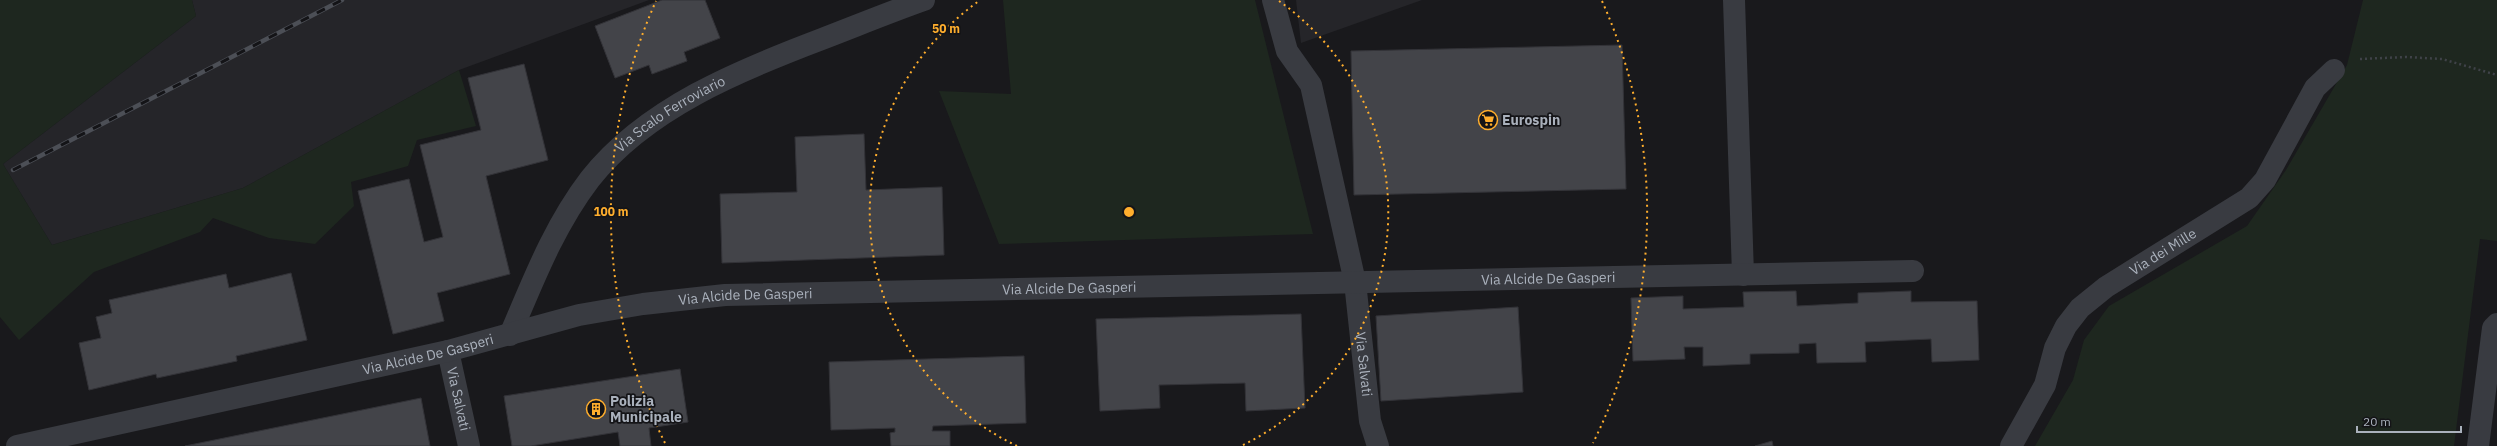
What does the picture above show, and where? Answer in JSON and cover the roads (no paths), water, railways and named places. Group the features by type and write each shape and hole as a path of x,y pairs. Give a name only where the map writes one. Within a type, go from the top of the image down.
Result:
{"street":[{"name":"Via Scalo Ferroviario","path":"510,335 554,235 590,179 622,145 685,100 754,65 924,0"},
{"path":"1273,0 1286,51 1311,85 1355,282"},
{"path":"1734,0 1743,274"},
{"name":"Via dei Mille","path":"2011,446 2045,384 2055,348 2066,326 2080,308 2106,287 2249,198 2265,180 2315,88 2334,70"},
{"name":"Via Alcide De Gasperi","path":"17,446 448,351 580,315 643,304 725,295 1913,271"},
{"name":"Via Salvati","path":"1355,282 1370,421 1378,446"},
{"path":"2478,446 2493,328 2497,324"},
{"name":"Via Salvati","path":"448,351 470,446"}],"railway":[{"path":"13,170 342,0"}],"place":[{"name":"Eurospin","path":"1488,120"},
{"name":"Polizia Municipale","path":"596,409"}]}
